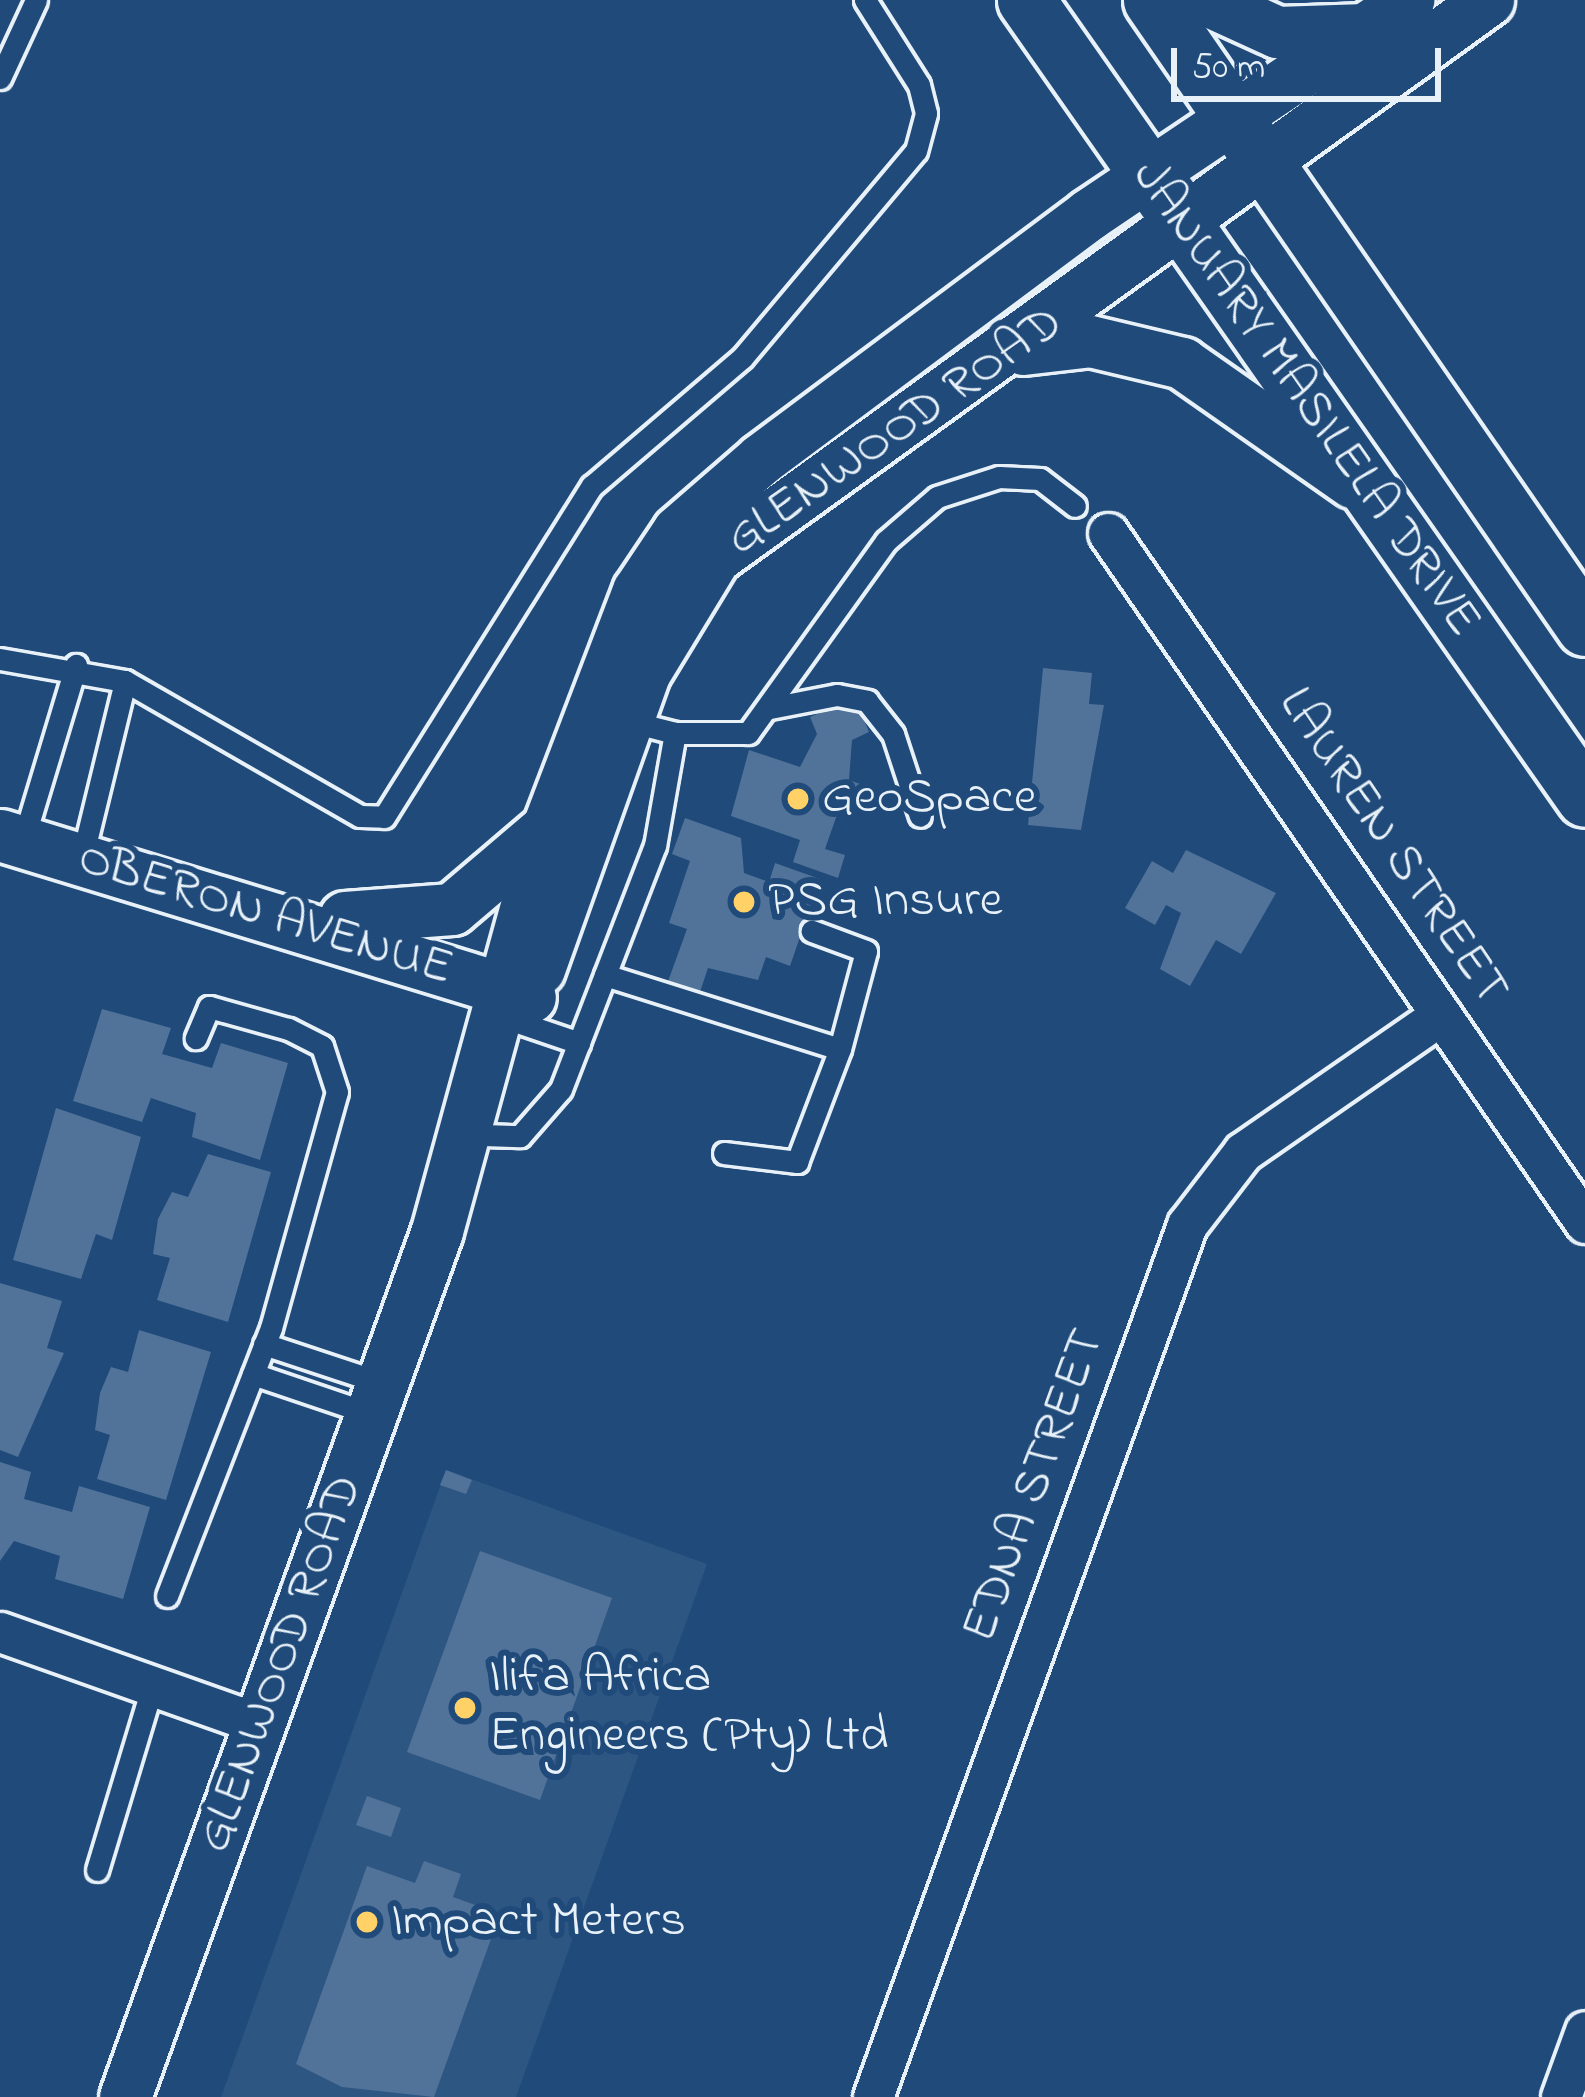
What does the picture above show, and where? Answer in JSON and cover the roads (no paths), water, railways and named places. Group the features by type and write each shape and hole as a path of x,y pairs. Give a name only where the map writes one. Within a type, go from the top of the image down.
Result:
{"main road":[{"name":"JANUARY MASILELA DRIVE","path":"1026,0 1585,798"},
{"name":"JANUARY MASILELA DRIVE","path":"1152,0 1585,627"}],"street":[{"path":"1207,0 1277,32 1366,28"},
{"name":"GLENWOOD ROAD","path":"437,1231 483,1135 547,829 630,720 638,590 704,506 1150,173 1408,0"},
{"name":"GLENWOOD ROAD","path":"125,2097 437,1231 511,1005 660,637 715,556 801,486 1008,352 1271,166 1308,124 1489,0"},
{"path":"1008,352 1090,341 1182,363 1381,504"},
{"name":"LAUREN STREET","path":"1108,533 1585,1223"},
{"path":"137,874 351,919 414,920 483,890 547,829"},
{"name":"OBERON AVENUE","path":"11,838 137,874 511,1005"},
{"name":"EDNA STREET","path":"873,2097 1187,1225 1243,1152 1441,1016"},
{"path":"0,1632 260,1724"},
{"path":"1561,2097 1585,2031"}],"lane":[{"path":"0,78 36,0"},
{"path":"0,659 76,665 125,681 360,816 384,817 592,486 742,358 916,151 926,113 919,85 865,0"},
{"path":"483,1135 512,1141 530,1128 579,1043 655,846 630,720 748,734 886,541 937,497 999,477 1040,479 1075,506"},
{"path":"11,838 76,665"},
{"path":"82,858 125,681"},
{"path":"770,708 837,694 867,701 892,734 920,816"},
{"path":"724,1153 796,1162 840,1049 866,951 812,931"},
{"path":"605,975 840,1049"},
{"path":"511,1005 579,1043"},
{"path":"167,1596 264,1344 337,1092 333,1064 322,1046 222,1007 209,1007 196,1038"},
{"path":"264,1344 376,1399"},
{"path":"253,1374 376,1399"},
{"path":"97,1870 153,1684"}],"place":[{"name":"GeoSpace","path":"798,799"},
{"name":"PSG Insure","path":"744,902"},
{"name":"Ilifa Africa Engineers (Pty) Ltd","path":"465,1708"},
{"name":"Impact Meters","path":"367,1922"}]}
